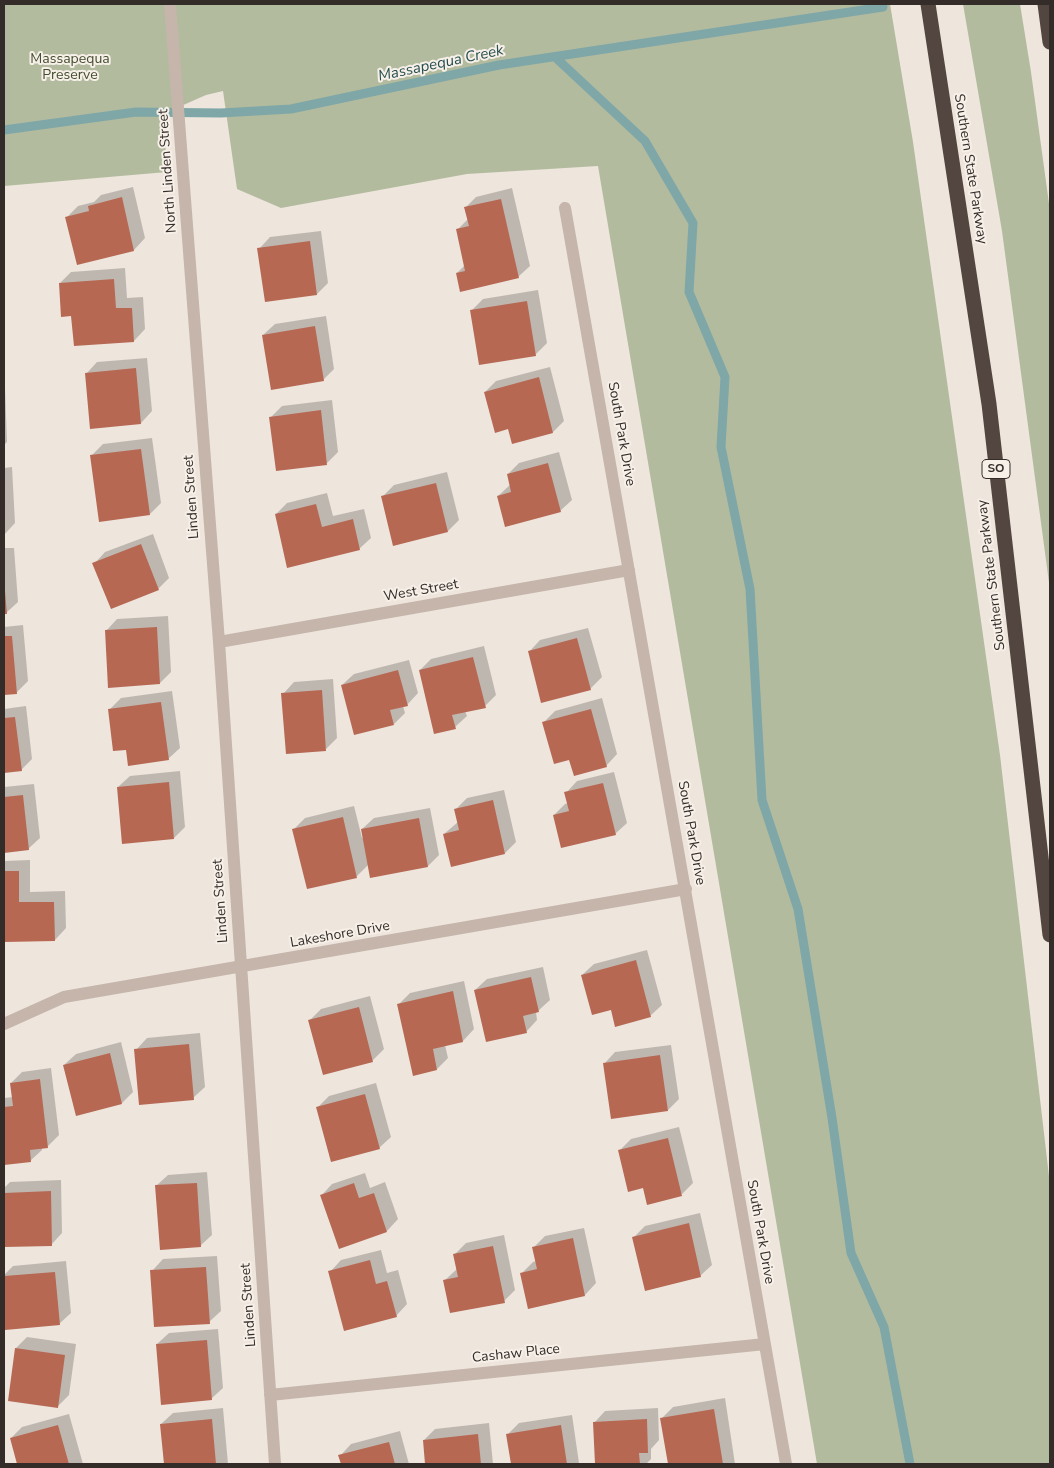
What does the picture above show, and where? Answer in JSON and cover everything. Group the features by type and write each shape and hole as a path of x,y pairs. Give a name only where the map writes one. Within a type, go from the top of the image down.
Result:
{"highway":[{"name":"Southern State Parkway","path":"928,4 988,404 1050,935"},
{"path":"1044,4 1050,42"}],"street":[{"name":"North Linden Street","path":"170,4 195,336"},
{"name":"South Park Drive","path":"565,208 786,1464"},
{"name":"Linden Street","path":"195,336 275,1464"},
{"name":"West Street","path":"218,642 629,570"},
{"name":"Lakeshore Drive","path":"4,1024 64,997 686,889"},
{"name":"Cashaw Place","path":"270,1395 764,1344"}],"green space":[{"name":"Massapequa Preserve","path":"4,4 890,4 913,142 1000,755 1050,1185 1050,1464 817,1464 598,166 467,174 281,208 237,189 223,91 206,95 163,114 167,172 4,186"},
{"path":"963,4 1020,4 1031,72 1050,211 1050,590 1002,231"}],"building":[{"path":"122,197 134,251 77,265 65,217 89,211 88,206"},
{"path":"501,199 519,278 460,292 456,273 465,271 456,229 469,226 464,207"},
{"path":"310,241 317,295 265,302 257,248"},
{"path":"114,279 116,308 132,308 134,342 74,346 71,316 61,317 59,283"},
{"path":"527,301 536,356 479,365 470,310"},
{"path":"315,326 324,381 271,390 262,335"},
{"path":"136,368 141,424 90,429 85,373"},
{"path":"539,377 553,433 512,444 508,429 495,433 484,392"},
{"path":"321,410 327,465 276,471 269,417"},
{"path":"141,449 150,515 99,522 90,455"},
{"path":"548,463 561,512 505,527 497,496 511,492 507,474"},
{"path":"436,483 448,532 393,546 381,496"},
{"path":"316,504 322,527 353,519 360,550 287,568 275,514"},
{"path":"141,544 159,590 111,609 92,563"},
{"path":"5,591 7,614 4,614"},
{"path":"157,627 160,684 108,688 105,630"},
{"path":"4,636 12,636 17,694 4,695"},
{"path":"577,638 591,690 541,703 528,651"},
{"path":"473,657 486,708 452,715 456,729 434,734 419,670"},
{"path":"398,670 408,706 390,710 394,725 354,735 341,685"},
{"path":"322,690 326,751 286,754 281,693"},
{"path":"161,702 169,760 128,766 126,750 113,751 108,709"},
{"path":"591,709 607,767 574,776 569,760 554,764 542,722"},
{"path":"15,717 22,771 4,773 4,718"},
{"path":"169,782 174,839 122,844 117,787"},
{"path":"603,783 616,835 561,848 553,815 569,811 564,792"},
{"path":"23,795 29,850 4,853 4,797"},
{"path":"493,800 505,854 451,867 443,834 459,830 454,809"},
{"path":"343,817 357,878 307,889 292,829"},
{"path":"419,818 428,867 370,878 361,829"},
{"path":"4,871 19,871 19,902 54,902 55,941 4,942"},
{"path":"636,960 651,1017 615,1027 611,1010 592,1015 581,975"},
{"path":"531,977 539,1012 523,1016 527,1033 486,1042 474,990"},
{"path":"453,991 463,1042 433,1049 437,1070 413,1076 397,1004"},
{"path":"359,1007 373,1062 323,1075 308,1020"},
{"path":"189,1044 194,1100 139,1105 134,1049"},
{"path":"110,1053 122,1104 76,1116 63,1065"},
{"path":"660,1055 668,1111 611,1119 603,1063"},
{"path":"40,1079 48,1148 30,1150 31,1162 4,1165 4,1107 13,1106 10,1083"},
{"path":"365,1094 380,1149 331,1162 316,1107"},
{"path":"668,1138 682,1196 647,1205 643,1188 628,1192 618,1150"},
{"path":"197,1183 201,1247 160,1250 155,1185"},
{"path":"354,1183 359,1198 374,1193 387,1232 339,1249 320,1195"},
{"path":"51,1191 52,1246 4,1247 4,1193"},
{"path":"689,1223 701,1277 645,1291 632,1237"},
{"path":"573,1238 585,1296 528,1309 520,1273 537,1269 532,1247"},
{"path":"493,1246 505,1303 450,1313 443,1280 458,1277 453,1254"},
{"path":"370,1260 376,1284 387,1281 397,1317 344,1331 328,1271"},
{"path":"206,1267 210,1324 154,1327 150,1270"},
{"path":"55,1272 60,1325 5,1330 4,1276"},
{"path":"207,1340 212,1400 161,1405 156,1344"},
{"path":"15,1348 65,1355 58,1408 8,1401"},
{"path":"714,1409 723,1464 668,1464 660,1418"},
{"path":"212,1419 216,1464 164,1464 160,1424"},
{"path":"647,1419 648,1453 639,1453 640,1464 595,1464 593,1422"},
{"path":"58,1425 69,1464 17,1464 10,1438"},
{"path":"561,1425 567,1464 511,1464 506,1434"},
{"path":"478,1434 481,1464 425,1464 423,1440"},
{"path":"389,1442 395,1464 341,1464 338,1455"}],"waterway":[{"name":"Massapequa Creek","path":"4,130 136,112 221,113 291,109 499,65 883,7"},
{"path":"555,57 645,141 693,223 689,292 725,377 721,447 750,589 762,800 798,909 832,1118 851,1253 884,1327 910,1464"}]}
